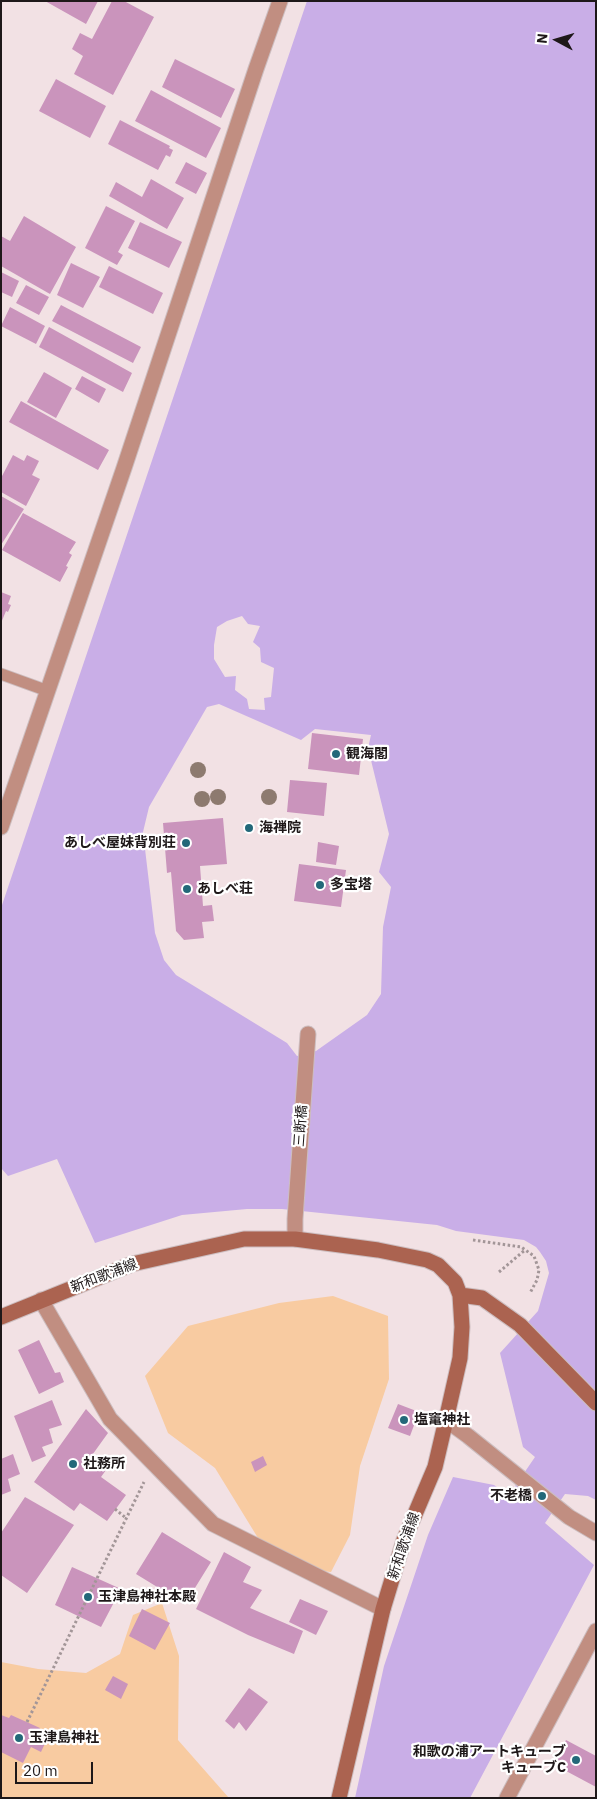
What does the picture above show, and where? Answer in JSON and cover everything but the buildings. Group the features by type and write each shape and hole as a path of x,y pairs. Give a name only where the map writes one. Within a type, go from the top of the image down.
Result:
{"main road":[{"name":"新和歌浦線","path":"1,1317 132,1264 244,1239 294,1239 378,1250 427,1260 438,1265 455,1282 460,1295 462,1327 460,1358 446,1420 435,1467 404,1540 383,1609 338,1798"},
{"path":"460,1295 482,1298 520,1325 596,1403"}],"street":[{"path":"1,827 124,468 280,1"},
{"name":"三断橋","path":"294,1239 308,1034"},
{"path":"41,1300 110,1419 213,1524 383,1609"},
{"path":"446,1420 569,1517 596,1533"},
{"path":"507,1798 596,1631"}],"lane":[{"path":"1,674 48,691"}],"path":[{"path":"474,1240 522,1247 534,1256 539,1270 537,1280 530,1294"},
{"path":"499,1272 526,1250"},
{"path":"27,1722 154,1464"},
{"path":"115,1509 126,1518"}],"shaded area":[{"path":"307,1 596,1 596,1500 588,1496 565,1494 545,1523 594,1565 470,1798 355,1798 384,1666 428,1535 453,1477 494,1485 509,1495 535,1457 523,1447 500,1353 538,1311 549,1273 546,1261 536,1247 524,1240 456,1231 437,1225 282,1209 247,1209 182,1215 95,1243 57,1159 8,1176 1,1168 1,908","holes":["242,616 248,624 260,626 253,642 260,648 261,662 274,668 271,697 264,698 265,710 249,709 247,699 235,690 236,676 225,677 214,659 217,627","219,704 301,740 315,729 371,735 368,748 389,834 379,872 391,887 383,927 381,994 367,1015 316,1051 297,1056 287,1043 176,975 164,960 155,933 143,832 149,807 207,707"]},
{"path":"333,1296 388,1316 389,1379 360,1466 350,1535 331,1572 295,1568 258,1538 215,1468 168,1433 145,1376 188,1326 279,1303"},
{"path":"162,1603 179,1656 178,1740 229,1798 1,1798 1,1662 38,1669 86,1673 120,1654 133,1615"}],"place":[{"name":"観海閣","path":"336,754"},
{"name":"海禅院","path":"249,828"},
{"name":"あしべ屋妹背別荘","path":"186,843"},
{"name":"多宝塔","path":"320,885"},
{"name":"あしべ荘","path":"187,889"},
{"name":"塩竃神社","path":"404,1420"},
{"name":"社務所","path":"73,1464"},
{"name":"不老橋","path":"542,1496"},
{"name":"玉津島神社本殿","path":"88,1597"},
{"name":"玉津島神社","path":"19,1738"},
{"name":"和歌の浦アートキューブ キューブC","path":"576,1760"}]}
